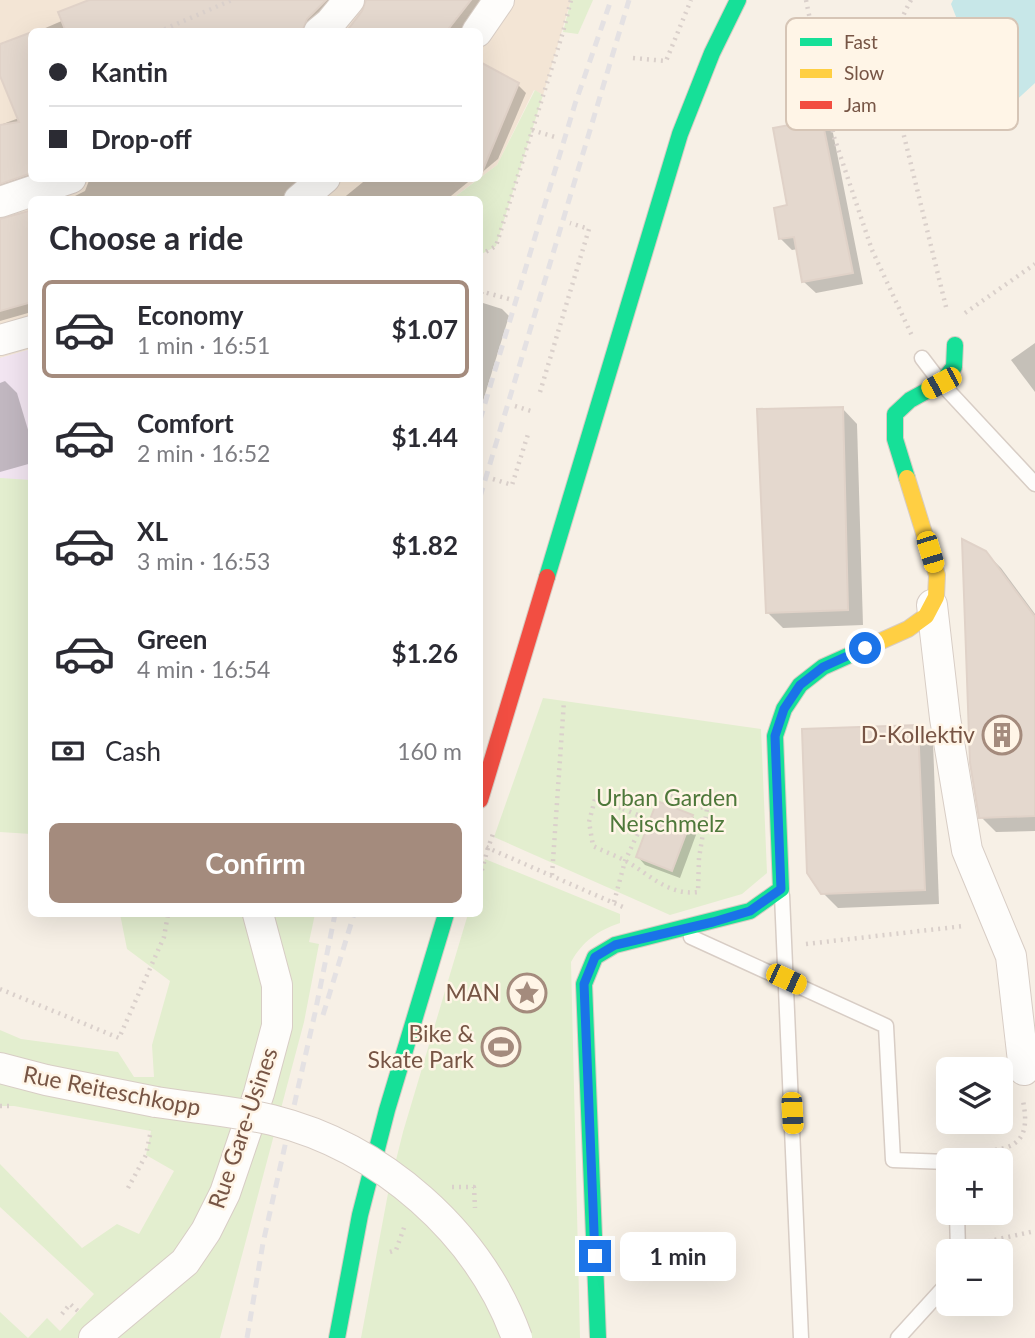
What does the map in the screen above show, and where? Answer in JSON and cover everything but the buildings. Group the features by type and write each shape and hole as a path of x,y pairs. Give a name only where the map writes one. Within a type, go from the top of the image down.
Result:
{"main road":[{"path":"483,790 680,134 712,53 738,0"},
{"path":"598,1338 584,984 595,957 615,945 750,911 781,889 775,736 784,709 800,685 823,667 908,629 926,616 936,597 937,575 895,439 895,414 910,400 941,383 954,367 955,345"},
{"path":"337,1338 370,1176 445,917"}],"street":[{"path":"324,28 349,0"},
{"path":"480,28 499,0"},
{"path":"0,202 59,182"},
{"path":"304,196 321,182"},
{"path":"0,340 28,332"},
{"path":"932,605 945,718 967,850 1011,956 1024,1070"},
{"name":"Rue Gare-Usines","path":"94,1338 185,1262 206,1231 225,1193 259,1093 277,1026 277,985 259,917"},
{"name":"Rue Reiteschkopp","path":"0,1068 156,1102 273,1121 337,1143 390,1174 438,1214 478,1263 509,1316 517,1338"}],"lane":[{"path":"922,358 941,383 1035,484"},
{"path":"781,889 802,1338"},
{"path":"675,930 886,1026 893,1160 936,1158"},
{"path":"898,1338 936,1296"}],"path":[{"path":"167,28 232,0"},
{"path":"483,253 496,246 571,0"},
{"path":"633,58 666,61 691,0"},
{"path":"806,0 810,18"},
{"path":"901,18 911,0"},
{"path":"533,130 558,138"},
{"path":"833,130 872,250 922,358"},
{"path":"903,130 955,345"},
{"path":"540,392 589,229 570,223"},
{"path":"950,323 1035,264"},
{"path":"483,292 509,299"},
{"path":"515,406 534,412"},
{"path":"493,479 512,485 529,430"},
{"path":"552,875 564,701"},
{"path":"614,902 625,861 645,818 595,799 589,822 593,846 625,861 649,879 684,894 698,892 699,858 708,809 696,806 676,794 643,796 628,803 623,809"},
{"path":"483,866 488,848 626,908"},
{"path":"0,989 119,1038 164,937 167,917"},
{"path":"784,947 972,925"},
{"path":"128,1188 146,1155 156,1102"},
{"path":"0,1106 14,1106"},
{"path":"1009,1148 1019,1141 1025,1130 1026,1117"},
{"path":"385,1248 390,1252 396,1250 399,1245 414,1194"},
{"path":"1003,1239 1035,1231"}],"shaded area":[{"path":"0,0 571,0 543,95 534,90 497,165 483,176 483,28 28,28 28,182 474,182 456,196 28,196 28,350 0,358"},
{"path":"28,350 28,593 0,590 0,358"}],"green space":[{"path":"571,0 593,0 578,34 563,32"},
{"path":"535,90 543,95 496,246 483,253 483,196 456,196 474,182 483,182 483,176 497,165"},
{"path":"0,478 28,480 28,834 0,832"},
{"name":"Urban Garden Neischmelz","path":"543,698 761,729 767,873 742,894 670,915 494,837"},
{"name":"Bike & Skate Park","path":"485,859 620,914 620,923 591,938 571,962 580,1338 361,1338 389,1188 403,1132 467,917 483,917"},
{"path":"121,917 314,917 309,942 319,944 304,1022 220,1338 28,1338 47,1318 60,1331 94,1294 0,1207 0,1164 82,1248 117,1224 139,1234 174,1171 146,1155 151,1131 14,1106 0,1106 0,1030 21,1039 118,1052 134,1077 154,1077 152,1045 170,981 127,949"},
{"path":"0,1312 28,1338 0,1338"}],"water":[{"path":"953,0 1035,0 1035,83 1018,99 1018,18 956,18 951,4"}],"railway":[{"path":"483,410 575,104 611,0"},
{"path":"483,487 629,0"},
{"path":"247,1338 263,1243 334,917"},
{"path":"323,1015 353,917"}],"traffic: fast":[{"path":"547,577 680,134 712,53 738,0"},
{"path":"907,478 895,439 895,414 910,400 941,383 954,367 955,345"},
{"path":"598,1338 584,984 595,957 615,945 750,911 781,889 775,736 784,709 800,685 823,667 861,650"},
{"path":"337,1338 360,1215 387,1110 445,917"}],"traffic: slow":[{"path":"861,650 908,629 926,616 936,597 937,575 907,478"}],"traffic: jam":[{"path":"483,790 547,577"}],"place":[{"name":"D-Kollektiv","path":"1002,735"},
{"name":"MAN","path":"527,993"},
{"name":"Bike & Skate Park","path":"501,1047"}],"route":[{"path":"595,1256 584,984 595,957 615,945 750,911 781,889 775,736 784,709 800,685 823,667 865,648"}]}
